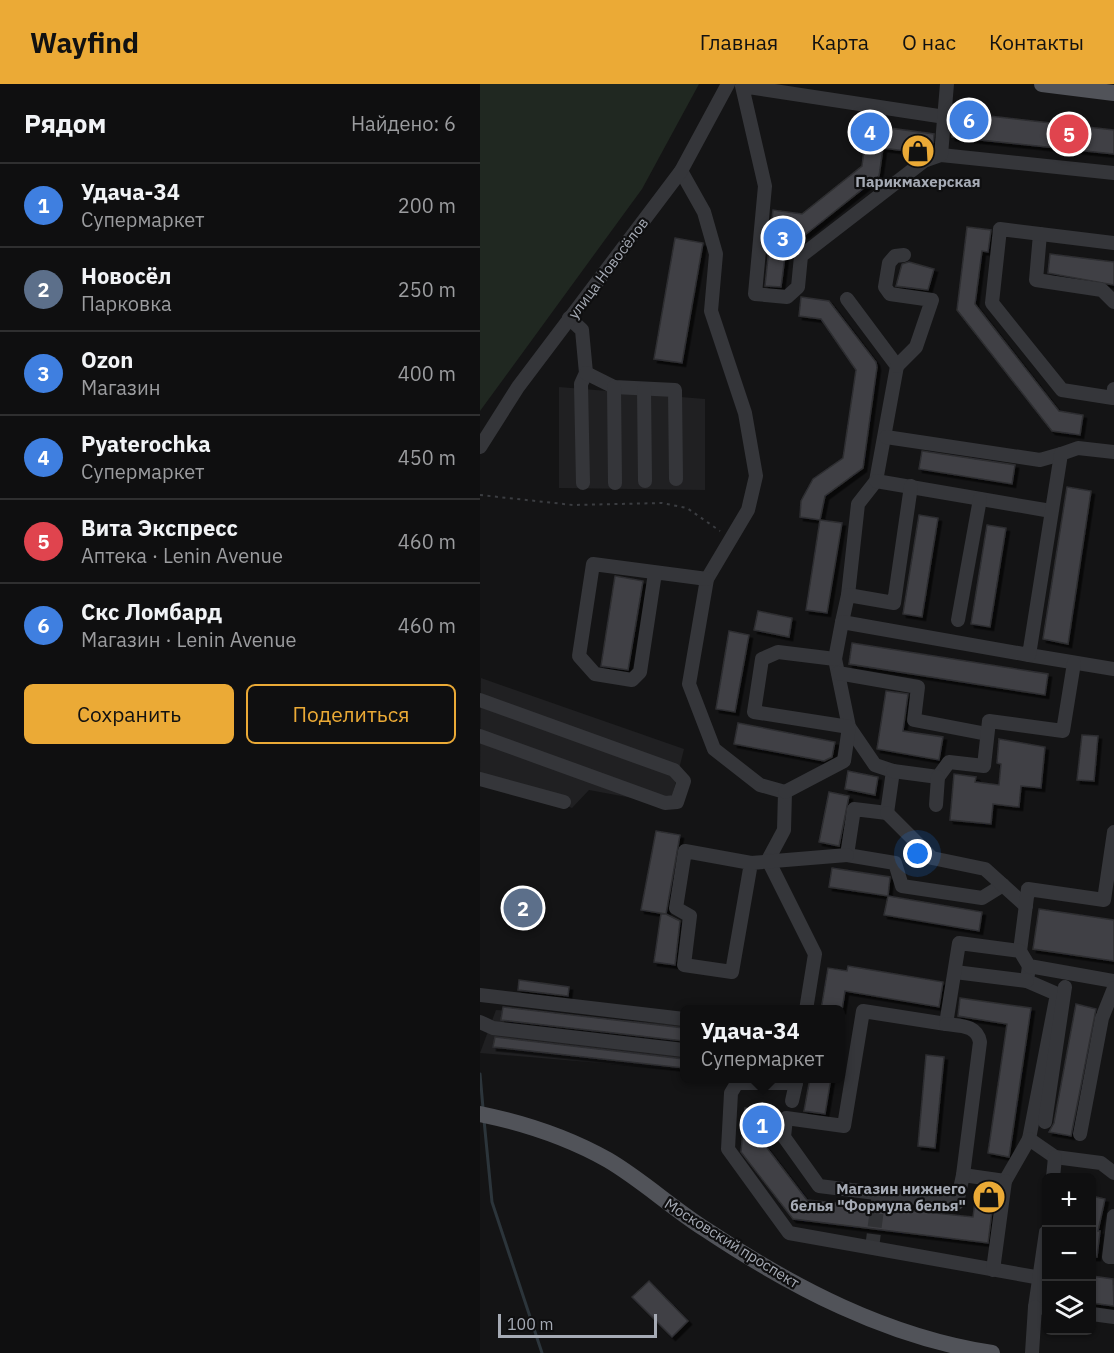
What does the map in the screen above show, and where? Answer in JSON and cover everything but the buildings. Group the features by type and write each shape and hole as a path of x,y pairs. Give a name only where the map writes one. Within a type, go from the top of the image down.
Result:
{"main road":[{"path":"1042,84 1114,93"},
{"name":"Московский проспект","path":"480,1114 556,1135 609,1161 705,1229 793,1283 861,1316 933,1341 992,1353"}],"street":[{"name":"улица Новосёлов","path":"480,447 518,387 681,171 728,84"},
{"path":"941,155 947,84"},
{"path":"945,117 742,86 765,186 755,294 788,297 798,287 801,256 924,161 941,155 1114,173"},
{"path":"681,171 704,212 716,254 711,311 745,413 756,476 748,510 707,579 689,684 714,749 760,785 785,792 844,761 849,727 836,666 848,595 858,504 876,481 886,437 897,366 916,347 932,300 890,294 885,286 889,263 895,256 904,255"},
{"path":"1114,243 1000,229 992,303 1062,390 1113,398 1114,389"},
{"path":"1040,234 1036,280 1102,290 1114,302"},
{"path":"847,299 897,366"},
{"path":"569,318 582,330 586,373 581,384 583,483"},
{"path":"586,373 614,387 675,390 676,479"},
{"path":"614,387 615,483"},
{"path":"644,388 645,481"},
{"path":"886,437 1040,460 1078,448 1114,452"},
{"path":"1029,655 1061,454"},
{"path":"876,481 1051,511"},
{"path":"848,595 894,603 911,486"},
{"path":"958,620 980,499"},
{"path":"655,573 640,672 632,680 595,674 579,656 593,564 707,579"},
{"path":"842,622 1114,669"},
{"path":"938,777 893,771 876,765 849,727 754,712 762,659 778,652 918,687 914,720 987,734"},
{"path":"936,805 938,777 949,762 984,766 989,721 1063,731 1074,663"},
{"path":"480,700 674,770 684,781 677,802 665,803 480,736"},
{"path":"887,813 893,771"},
{"path":"480,779 564,802"},
{"path":"768,860 784,830 785,792"},
{"path":"847,855 854,809 887,813 932,858 985,869 1026,906"},
{"path":"1027,981 1029,966 1020,951 1028,889 1104,900 1114,832"},
{"path":"750,863 732,972 684,965 690,916 676,908 684,851 750,863 847,855 895,863 902,886 982,898 1003,885"},
{"path":"768,860 814,954 807,1005"},
{"path":"946,1024 959,943 1020,951"},
{"path":"1029,966 1114,981"},
{"path":"955,972 1027,981 1061,990"},
{"path":"993,1270 1005,1181 1029,1139 1061,990 1082,975"},
{"path":"1080,1134 1102,1018 1114,988"},
{"path":"1045,1122 1061,990"},
{"path":"480,995 680,1019"},
{"path":"863,1011 946,1024 973,1029 978,1034 980,1042 963,1175 957,1203 819,1186 784,1137 786,1118 844,1126 863,1011"},
{"path":"480,1022 493,1028 680,1050"},
{"path":"737,1083 731,1093 728,1149 789,1233 1041,1278"},
{"path":"792,1101 796,1083"},
{"path":"1029,1139 1055,1157 1101,1163 1114,1173"},
{"path":"1053,1173 1055,1157"},
{"path":"963,1175 1005,1181"},
{"path":"1114,1216 1109,1257 1114,1257"},
{"path":"1032,1353 1041,1307 1042,1270"},
{"path":"1096,1315 1114,1317"}],"path":[{"path":"480,495 573,505 662,503 687,507 707,519 730,540"}],"shaded area":[{"path":"480,84 699,84 642,189 480,411"},
{"path":"559,387 705,399 705,490 559,488"},
{"path":"481,678 684,749 670,805 589,790 572,808 480,775"},
{"path":"496,1010 680,1025 680,1070 480,1053"}],"waterway":[{"path":"480,1074 483,1108"},
{"path":"484,1120 492,1202 542,1353"}],"tunnel":[{"path":"872,1248 879,1193"}],"place":[{"name":"Скс Ломбард","path":"969,120"},
{"name":"Pyaterochka","path":"870,132"},
{"name":"Вита Экспресс","path":"1069,134"},
{"name":"Парикмахерская","path":"918,151"},
{"name":"Ozon","path":"783,238"},
{"name":"Новосёл","path":"523,908"},
{"name":"Удача-34","path":"762,1125"},
{"name":"Магазин нижнего белья \"Формула белья\"","path":"989,1197"}]}
